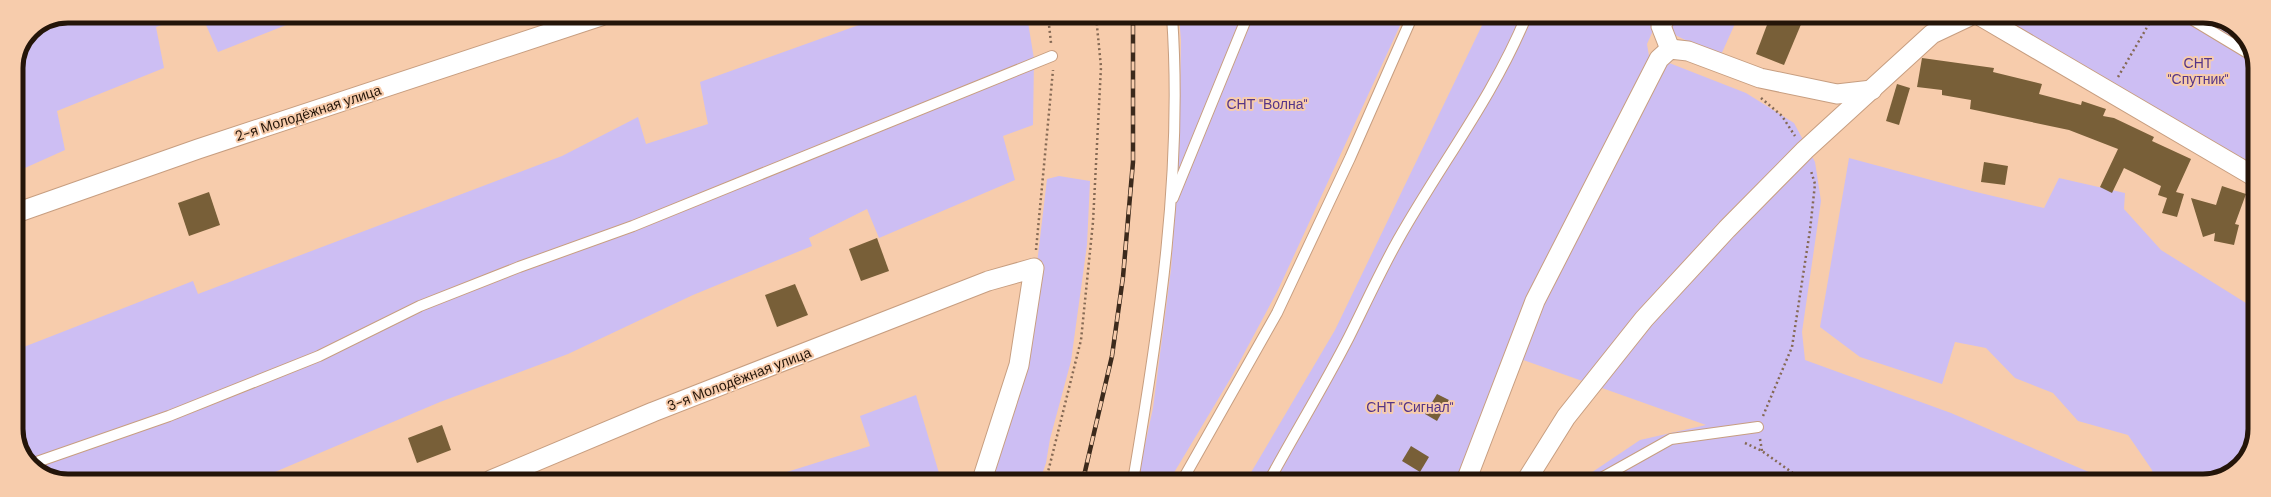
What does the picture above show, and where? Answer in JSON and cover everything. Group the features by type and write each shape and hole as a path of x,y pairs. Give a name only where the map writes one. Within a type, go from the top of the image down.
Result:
{"street":[{"name":"2-я Молодёжная улица","path":"23,210 198,148 580,23"},
{"path":"1663,23 1661,26 1670,48"},
{"path":"1530,474 1566,417 1644,319 1728,229 1805,150 1932,34 1955,23"},
{"path":"1992,23 2248,173"},
{"path":"1670,48 1688,50 1760,78 1837,94 1872,90"},
{"path":"1469,474 1534,301 1659,59 1670,48"},
{"path":"984,474 1020,365 1034,268"},
{"name":"3-я Молодёжная улица","path":"505,474 653,412 988,281 1034,268"}],"lane":[{"path":"1134,474 1156,347 1170,205 1176,64 1173,23"},
{"path":"1170,205 1244,23"},
{"path":"1185,474 1277,313 1350,158 1409,23"},
{"path":"1273,474 1348,339 1397,241 1447,155 1484,102 1512,51 1524,23"},
{"path":"2198,23 2245,51"},
{"path":"37,462 169,416 312,359 420,306 520,267 633,226 1052,56"},
{"path":"1608,474 1671,439 1758,427"}],"path":[{"path":"1034,268 1054,74 1049,23"},
{"path":"1048,474 1081,340 1093,222 1101,67 1097,23"},
{"path":"2108,92 2149,23"},
{"path":"1758,427 1792,347 1810,230 1815,184 1805,150 1782,116 1759,96"},
{"path":"1721,432 1762,451 1794,474"}],"green space":[{"path":"68,23 167,23 156,27 164,68 57,111 65,150 23,169 23,68 26,51 36,36 51,26"},
{"path":"205,23 291,23 218,52"},
{"path":"864,23 1028,23 1034,59 1033,125 1003,136 1015,180 879,238 867,209 809,238 812,246 693,295 568,354 440,402 270,474 59,473 41,465 34,459 26,446 23,432 23,347 193,281 198,294 562,156 638,117 646,144 708,124 700,82"},
{"name":"СНТ \"Волна\"","path":"1180,23 1401,23 1278,290 1232,376 1173,474 1139,474 1153,408 1171,269 1179,151 1181,41"},
{"name":"СНТ \"Сигнал\"","path":"1483,23 1656,23 1647,44 1650,62 1460,474 1250,474 1335,330"},
{"path":"1671,23 1735,23 1720,57 1671,33"},
{"name":"СНТ \"Спутник\"","path":"2009,23 2203,23 2217,25 2225,29 2237,38 2245,51 2247,59 2248,162"},
{"path":"1659,59 1746,93 1794,123 1815,162 1821,201 1802,332 1805,360 1951,413 2094,474 1589,474 1640,440 1706,425 1523,360 1542,308"},
{"path":"1849,158 1972,191 2044,208 2059,178 2125,193 2124,209 2161,250 2248,304 2248,429 2245,446 2233,463 2217,472 2209,474 2153,474 2152,470 2128,435 2078,421 2053,393 2015,378 1986,348 1955,342 1942,384 1860,357 1820,327"},
{"path":"1059,176 1090,181 1087,245 1071,361 1042,474 990,474 1032,306 1047,179"},
{"path":"916,395 939,474 780,474 870,446 860,416"}],"building":[{"path":"1768,23 1802,23 1784,65 1756,54"},
{"path":"1922,58 1994,68 1993,72 2042,84 2039,94 2081,105 2082,101 2106,109 2103,116 2114,118 2154,137 2152,141 2191,159 2176,192 2184,194 2177,217 2162,213 2167,198 2158,195 2161,186 2124,168 2112,193 2100,187 2118,149 2069,130 1970,109 1971,100 1942,95 1942,90 1917,87"},
{"path":"1897,84 1910,88 1899,125 1886,121"},
{"path":"1984,162 2008,166 2005,185 1981,182"},
{"path":"2222,186 2246,194 2235,224 2239,225 2234,245 2214,241 2215,233 2203,237 2191,198 2216,205"},
{"path":"209,192 220,225 189,236 178,203"},
{"path":"877,238 889,271 861,281 849,249"},
{"path":"795,284 808,315 777,327 765,295"},
{"path":"1437,394 1449,400 1437,421 1425,414"},
{"path":"442,425 451,450 417,463 408,438"},
{"path":"1411,446 1429,457 1420,472 1402,461"}],"railway":[{"path":"1084,474 1112,356 1123,277 1133,162 1133,23"}]}
